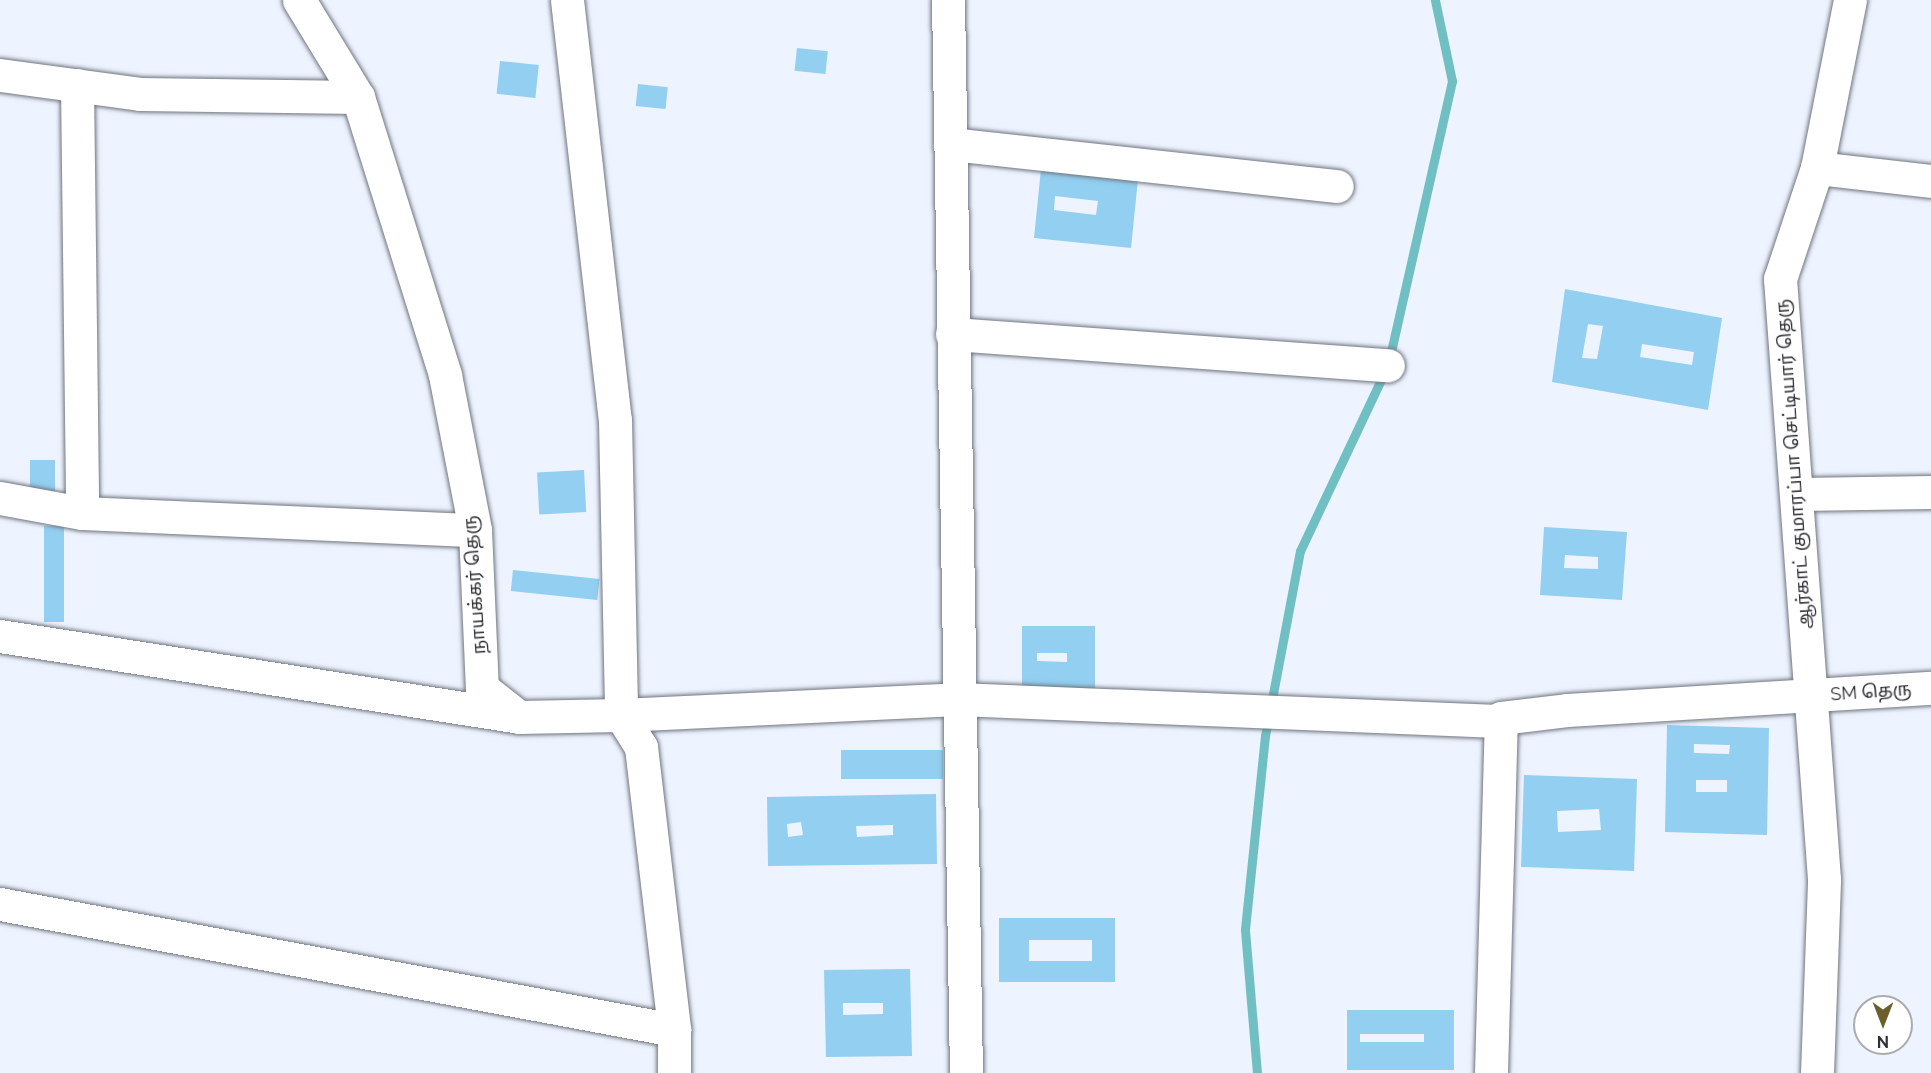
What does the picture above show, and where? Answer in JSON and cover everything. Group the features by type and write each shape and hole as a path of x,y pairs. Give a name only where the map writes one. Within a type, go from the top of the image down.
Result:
{"street":[{"name":"நாயக்கர் தெரு","path":"299,0 358,97 445,375 475,530 482,688 519,717"},
{"path":"567,0 615,420 621,715 641,747 674,1030 675,1073"},
{"path":"948,0 966,1073"},
{"name":"ஆர்காட் குமாரப்பா செட்டியார் தெரு","path":"1817,1073 1824,879 1798,494 1780,279 1817,168 1850,0"},
{"path":"0,75 140,94 358,97"},
{"path":"77,85 82,513"},
{"path":"950,144 1336,186"},
{"path":"1817,168 1931,181"},
{"path":"952,334 1388,366"},
{"path":"1798,494 1931,492"},
{"path":"0,498 82,513 475,530"},
{"path":"0,636 519,717 621,715"},
{"name":"SM தெரு","path":"621,715 958,699 1498,721 1504,716 1567,710 1931,688"},
{"path":"1491,1073 1498,721"},
{"path":"0,904 674,1030"}],"building":[{"path":"797,48 828,51 825,74 795,71"},
{"path":"500,61 539,65 535,98 497,94"},
{"path":"638,84 668,87 666,109 636,106"},
{"path":"1041,169 1138,179 1131,248 1034,238","holes":["1055,196 1098,201 1096,215 1054,210"]},
{"path":"1565,289 1722,318 1708,410 1552,382","holes":["1588,324 1603,326 1597,359 1582,358","1642,344 1694,352 1692,365 1640,357"]},
{"path":"30,460 55,460 55,494 30,494"},
{"path":"584,470 586,512 539,514 537,472"},
{"path":"44,526 64,526 64,622 44,622"},
{"path":"1544,527 1627,532 1622,600 1540,595","holes":["1565,555 1598,557 1598,569 1564,568"]},
{"path":"513,570 600,579 597,600 511,591"},
{"path":"1022,626 1095,626 1095,700 1022,700","holes":["1037,653 1067,653 1067,662 1037,661"]},
{"path":"1667,725 1769,728 1767,835 1665,832","holes":["1694,744 1730,745 1729,754 1694,753","1696,780 1727,780 1727,792 1696,792"]},
{"path":"841,750 943,750 943,779 841,779"},
{"path":"1524,775 1637,779 1634,871 1521,867","holes":["1599,809 1601,830 1558,832 1557,811"]},
{"path":"936,794 937,864 768,866 767,797","holes":["801,822 803,835 788,837 787,824","893,825 893,835 857,837 856,826"]},
{"path":"999,918 1115,918 1115,982 999,982","holes":["1029,940 1092,940 1092,961 1029,961"]},
{"path":"910,969 912,1056 826,1057 824,970","holes":["843,1003 883,1003 883,1014 843,1015"]},
{"path":"1347,1010 1454,1010 1454,1070 1347,1070","holes":["1360,1034 1424,1034 1424,1042 1360,1042"]}],"waterway":[{"path":"1257,1073 1245,929 1265,736 1300,551 1388,365 1452,81 1435,0"}]}
